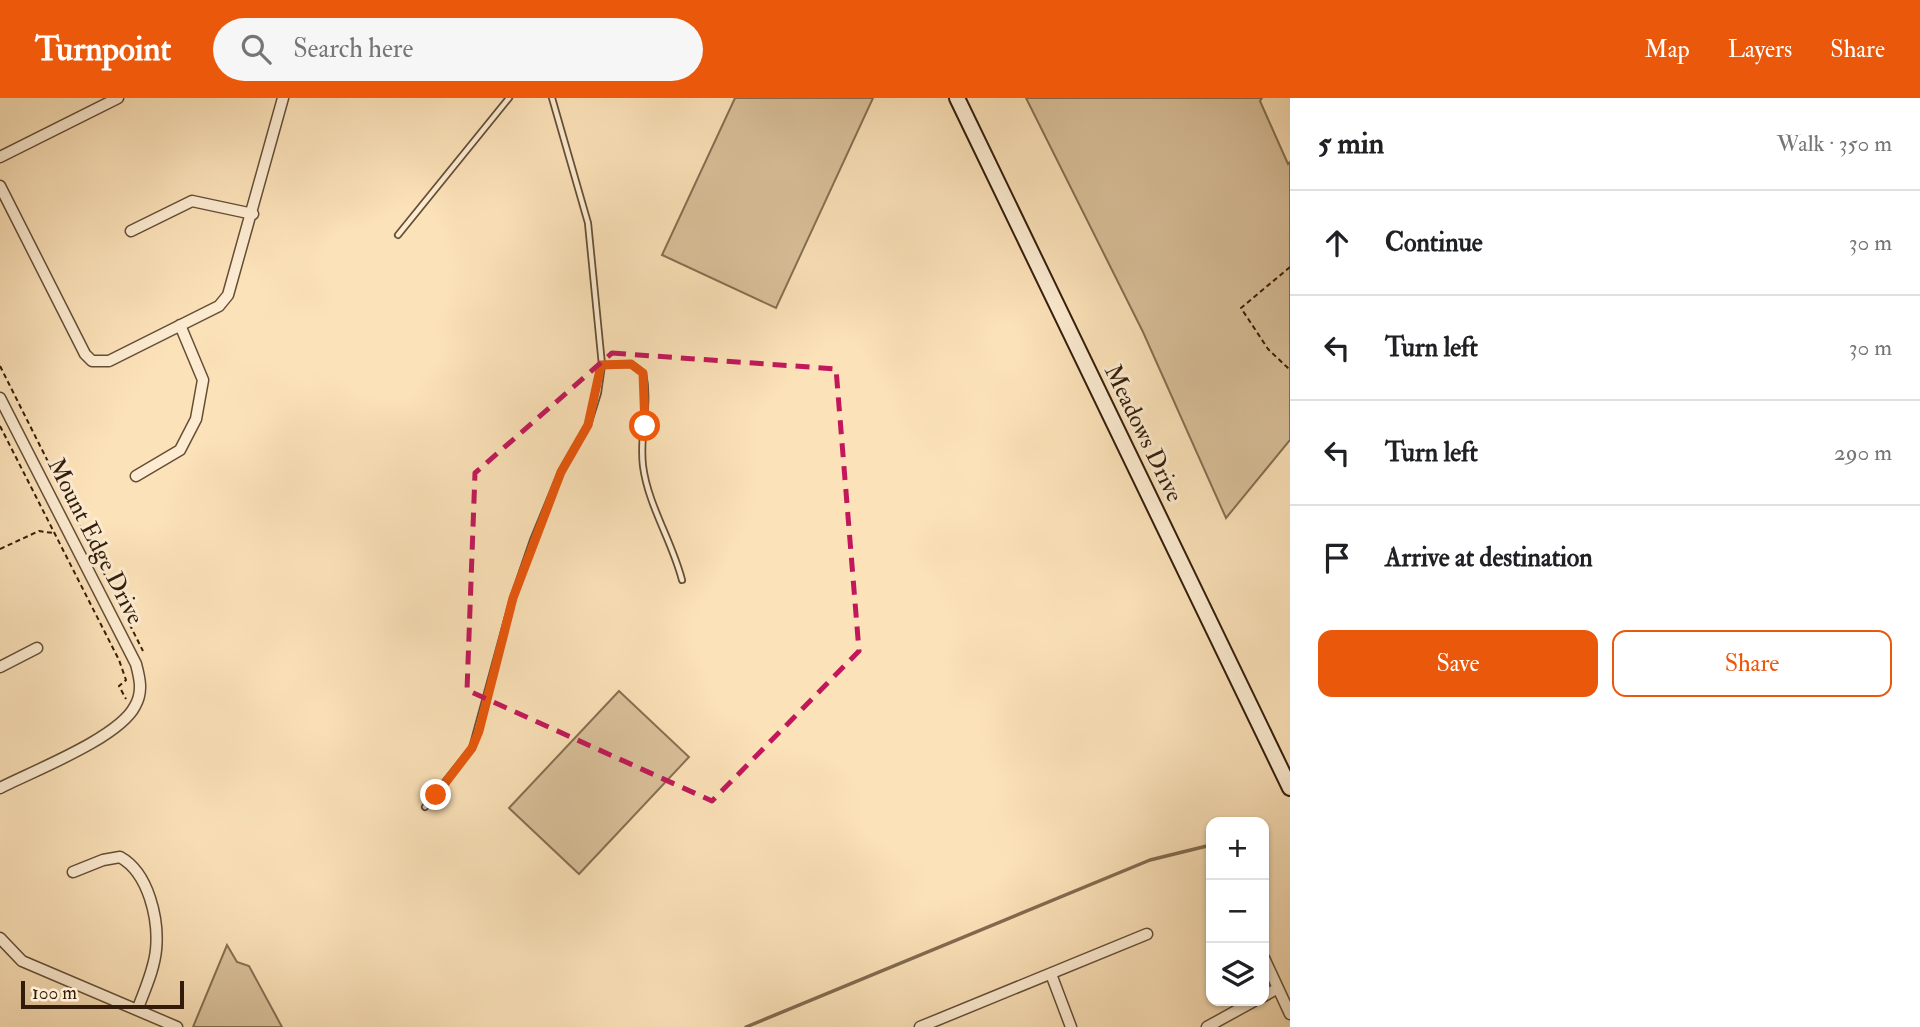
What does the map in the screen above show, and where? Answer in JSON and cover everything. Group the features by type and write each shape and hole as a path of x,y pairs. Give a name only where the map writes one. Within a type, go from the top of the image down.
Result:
{"street":[{"path":"0,157 118,98"},
{"path":"0,186 85,354 93,361 109,361 219,306 228,295 253,214 283,98"},
{"name":"Meadows Drive","path":"957,98 1290,788"},
{"path":"131,231 192,201 253,214"},
{"path":"136,476 180,450 196,419 203,380 180,325"},
{"name":"Mount Edge Drive","path":"0,398 136,664 141,690 134,708"},
{"path":"0,667 37,648"},
{"path":"0,788 108,733 134,708"},
{"path":"74,872 103,860 120,857 134,867 144,884 156,929 156,952 138,1008"},
{"path":"920,1027 1147,934"},
{"path":"0,938 22,961 138,1008 177,1027"},
{"path":"1269,969 1290,1014"},
{"path":"1051,974 1071,1027"},
{"path":"1269,993 1278,988"},
{"path":"1207,1027 1245,1006"}],"lane":[{"path":"398,236 509,98"},
{"path":"425,807 472,748 479,731 513,598 561,472 588,425 601,365 588,223 552,98"},
{"path":"601,365 631,364 643,373 646,407 643,464 649,492 676,555 682,580"}],"path":[{"path":"1290,267 1241,308 1263,342 1290,370"},
{"path":"0,366 143,651"},
{"path":"0,426 119,660 126,680 119,686 134,708"},
{"path":"0,436 5,436"},
{"path":"0,549 39,531 54,533"}],"highlighted area":[{"path":"612,353 836,369 859,651 712,801 467,690 475,473"}],"shaded area":[{"path":"735,98 873,98 776,308 662,255"},
{"path":"1026,98 1262,98 1260,101 1288,164 1290,162 1290,440 1226,518 1143,332"},
{"path":"619,691 689,757 579,874 509,808"},
{"path":"227,945 237,962 249,966 282,1027 193,1027"}],"waterway":[{"path":"746,1027 1150,860 1206,846"}],"route":[{"path":"436,795 472,748 479,731 513,598 561,472 588,425 601,365 631,364 643,373 645,426"}]}
